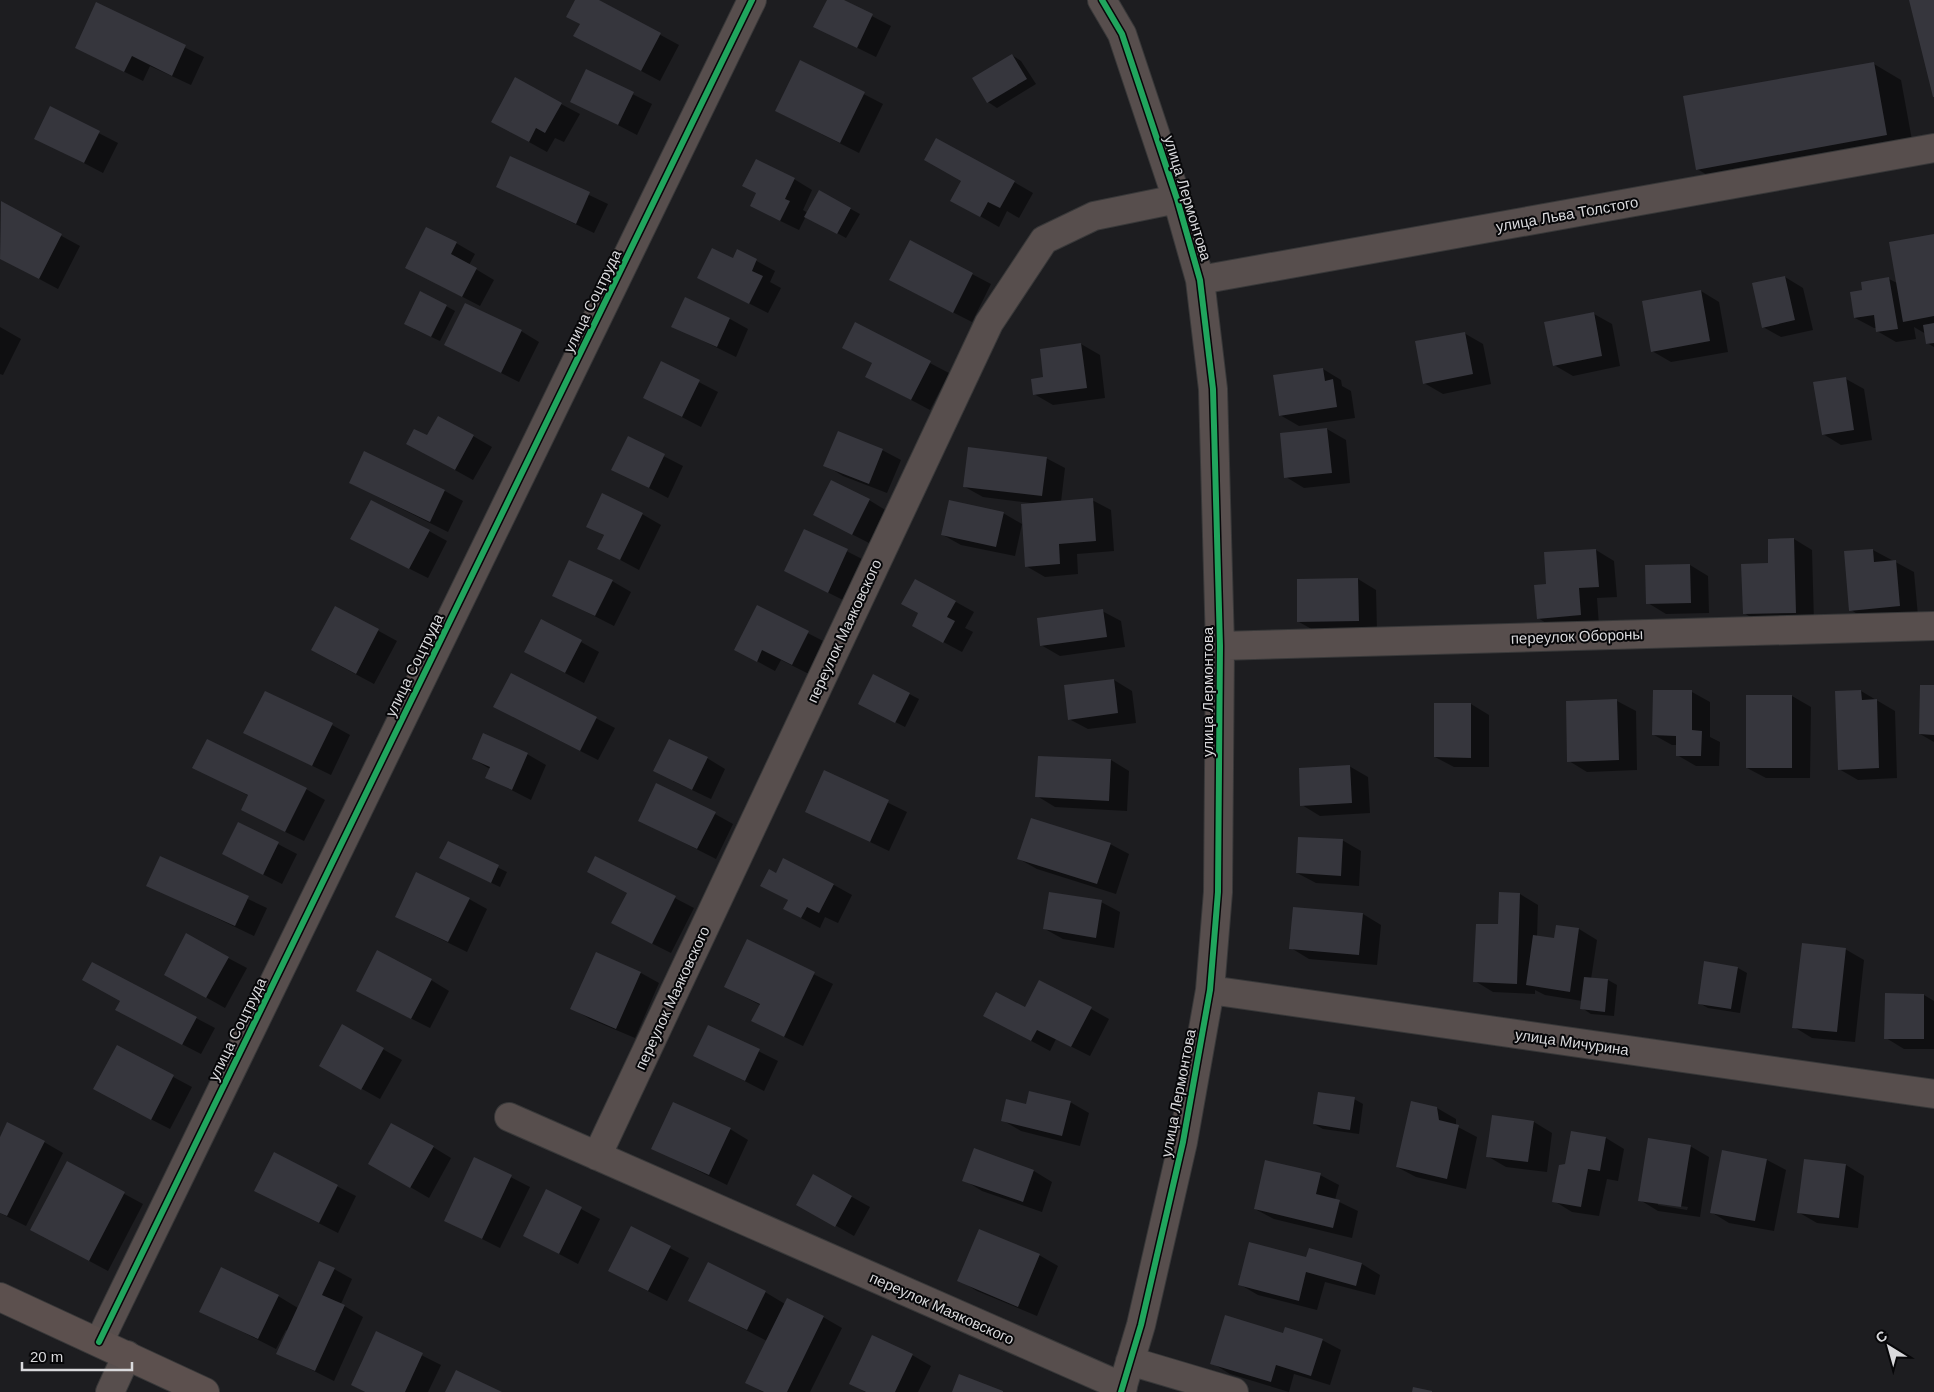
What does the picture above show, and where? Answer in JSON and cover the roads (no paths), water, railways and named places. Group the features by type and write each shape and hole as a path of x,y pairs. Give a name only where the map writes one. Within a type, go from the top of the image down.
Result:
{"main road":[{"path":"0,1297 205,1392"}],"street":[{"name":"улица Соцтруда","path":"99,1342 752,0"},
{"name":"улица Лермонтова","path":"1102,0 1122,34 1177,199 1200,280 1213,389 1220,646 1218,892 1210,990 1183,1142 1141,1325 1122,1390"},
{"name":"улица Льва Толстого","path":"1200,280 1934,148"},
{"name":"переулок Маяковского","path":"597,1156 989,323 1044,240 1094,216 1177,199"},
{"name":"переулок Обороны","path":"1220,646 1934,626"},
{"name":"улица Мичурина","path":"1210,990 1934,1094"},
{"name":"переулок Маяковского","path":"509,1117 1122,1390"},
{"path":"110,1392 127,1355"},
{"path":"1130,1361 1234,1392"}]}
